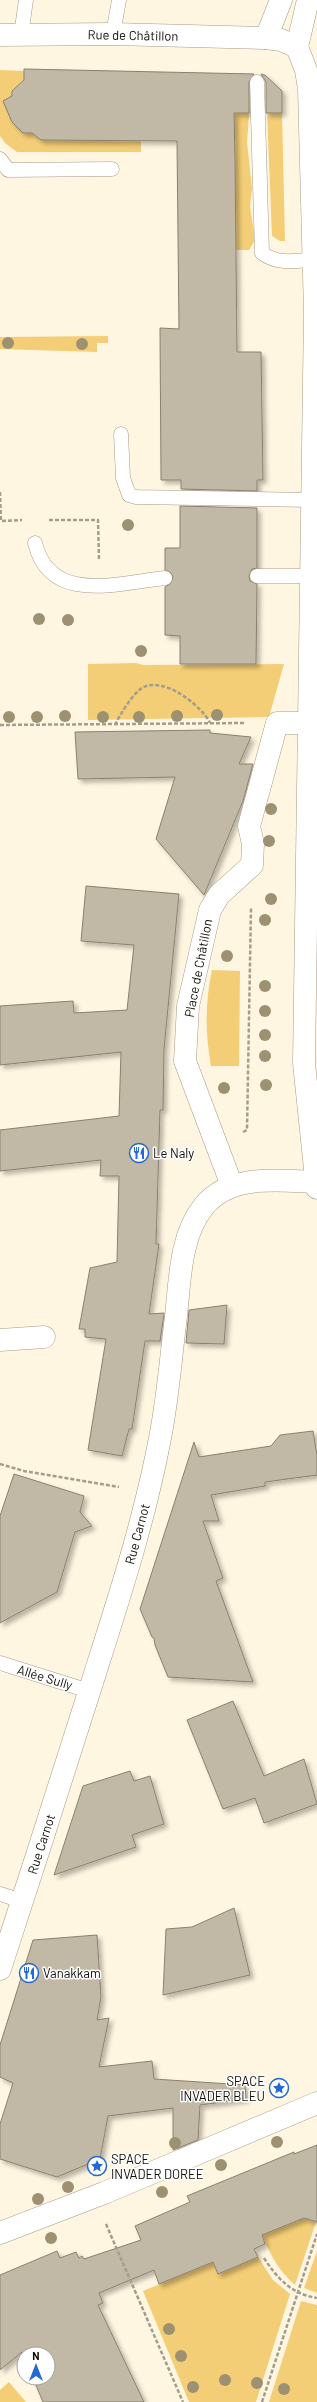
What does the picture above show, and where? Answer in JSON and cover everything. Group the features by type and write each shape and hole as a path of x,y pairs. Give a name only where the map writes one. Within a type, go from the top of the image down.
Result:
{"street":[{"path":"266,38 281,0"},
{"path":"308,0 297,47 306,70 309,89 314,259 313,500 304,1063 317,1185"},
{"name":"Rue de Châtillon","path":"10,35 113,34 266,38 281,40 297,47"},
{"path":"252,865 253,844 249,826 277,723 309,723"},
{"name":"Place de Châtillon","path":"232,1186 184,1061 188,1006 210,910 219,895 252,865"},
{"name":"Rue Carnot","path":"0,1969 126,1576 155,1463 166,1406 186,1243 192,1228 204,1206 232,1186 260,1180 317,1185"},
{"path":"0,1340 44,1337"},
{"path":"0,2233 94,2196 317,2103"}],"lane":[{"path":"10,35 26,0"},
{"path":"113,34 119,0"},
{"path":"257,82 262,254 270,259 283,262 314,259"},
{"path":"0,159 8,170 112,169"},
{"path":"122,434 123,478 129,495 136,497 313,500"},
{"path":"35,543 38,558 47,571 64,582 93,585 165,578"},
{"path":"257,576 312,576"},
{"name":"Allée Sully","path":"0,1663 89,1691"},
{"path":"0,1894 22,1901"}],"path":[{"path":"76,519 98,520 93,585"},
{"path":"115,725 139,691 147,686 178,692 202,709 210,724"},
{"path":"0,725 277,723"},
{"path":"217,1145 247,1130 252,865"},
{"path":"0,1464 24,1471 116,1486"},
{"path":"94,2196 183,2402"},
{"path":"262,2402 317,2234"},
{"path":"264,2258 276,2276 297,2293 317,2298"}],"shaded area":[{"path":"0,70 24,71 24,79 13,91 12,98 5,104 7,111 12,112 12,122 23,133 36,133 37,137 42,140 141,141 141,152 17,152 5,143 0,136"},
{"path":"234,88 247,106 249,116 247,142 252,189 250,206 255,240 249,250 236,250"},
{"path":"267,113 282,113 285,241 280,241 272,236"},
{"path":"108,336 108,343 97,343 97,352 0,349 0,337"},
{"path":"136,663 143,665 284,664 269,717 88,720 88,664"},
{"path":"212,970 240,971 239,1066 211,1066 208,1042 207,1006"},
{"path":"304,2218 316,2222 295,2285 284,2274 276,2262 262,2235"},
{"path":"317,2251 317,2293 304,2288"},
{"path":"258,2257 273,2280 290,2294 256,2402 189,2402 143,2291 213,2262 218,2274"},
{"path":"301,2301 317,2305 317,2402 269,2402"},
{"path":"9,2382 26,2402 0,2402 0,2390"}],"building":[{"path":"24,69 254,74 249,82 249,113 234,113 237,352 261,352 263,480 257,480 257,491 181,489 181,480 161,480 160,328 179,329 177,141 41,140 32,133 23,133 12,122 3,101 12,96 12,91 24,80"},
{"path":"261,74 265,75 282,91 282,113 266,113 266,82"},
{"path":"180,506 257,508 257,568 252,569 249,576 250,581 257,584 256,664 180,664 180,636 165,635 165,587 170,584 173,577 171,573 165,570 165,548 180,548"},
{"path":"210,730 210,733 251,737 239,764 253,764 243,801 204,895 156,839 175,777 78,779 75,732"},
{"path":"86,886 179,894 164,1049 163,1110 160,1110 156,1244 159,1244 149,1314 164,1313 164,1315 160,1341 145,1341 132,1429 129,1429 122,1456 88,1450 106,1339 85,1337 85,1329 79,1329 90,1268 117,1262 119,1176 100,1176 101,1160 0,1171 0,1130 119,1116 121,1052 0,1065 0,1006 73,1001 74,1013 127,1010 134,945 81,941"},
{"path":"227,1305 224,1344 186,1343 189,1310"},
{"path":"313,1431 317,1455 317,1475 265,1482 265,1486 211,1495 219,1521 203,1521 223,1578 216,1581 253,1682 168,1677 155,1645 154,1638 152,1637 140,1609 194,1442 199,1457 271,1446 280,1435"},
{"path":"14,1474 84,1496 80,1512 92,1526 75,1532 57,1592 0,1623 0,1516"},
{"path":"233,1701 264,1776 304,1759 317,1804 264,1823 255,1798 223,1809 187,1720"},
{"path":"130,1771 134,1781 150,1776 164,1824 132,1835 136,1847 54,1875 83,1786"},
{"path":"234,1908 250,1975 163,1995 166,1929 192,1927"},
{"path":"97,1935 101,1997 97,2020 109,2018 99,2067 152,2061 154,2079 245,2085 246,2099 200,2105 198,2140 173,2150 173,2108 108,2116 100,2159 57,2177 0,2159 0,2124 13,2083 0,2077 0,2045 33,1940"},
{"path":"317,2145 317,2222 304,2218 262,2235 265,2244 254,2249 258,2257 218,2274 213,2262 159,2284 154,2270 99,2293 103,2303 98,2305 144,2402 43,2402 36,2386 56,2386 56,2346 16,2346 16,2357 0,2370 0,2275 57,2251 60,2258 76,2252 79,2258 82,2256 84,2259 141,2240 135,2226 190,2202 187,2196 294,2152 294,2154"}],"place":[{"name":"Le Naly","path":"139,1153"},
{"name":"Vanakkam","path":"29,1973"},
{"name":"SPACE INVADER BLEU","path":"279,2088"},
{"name":"SPACE INVADER DOREE","path":"97,2166"}]}
